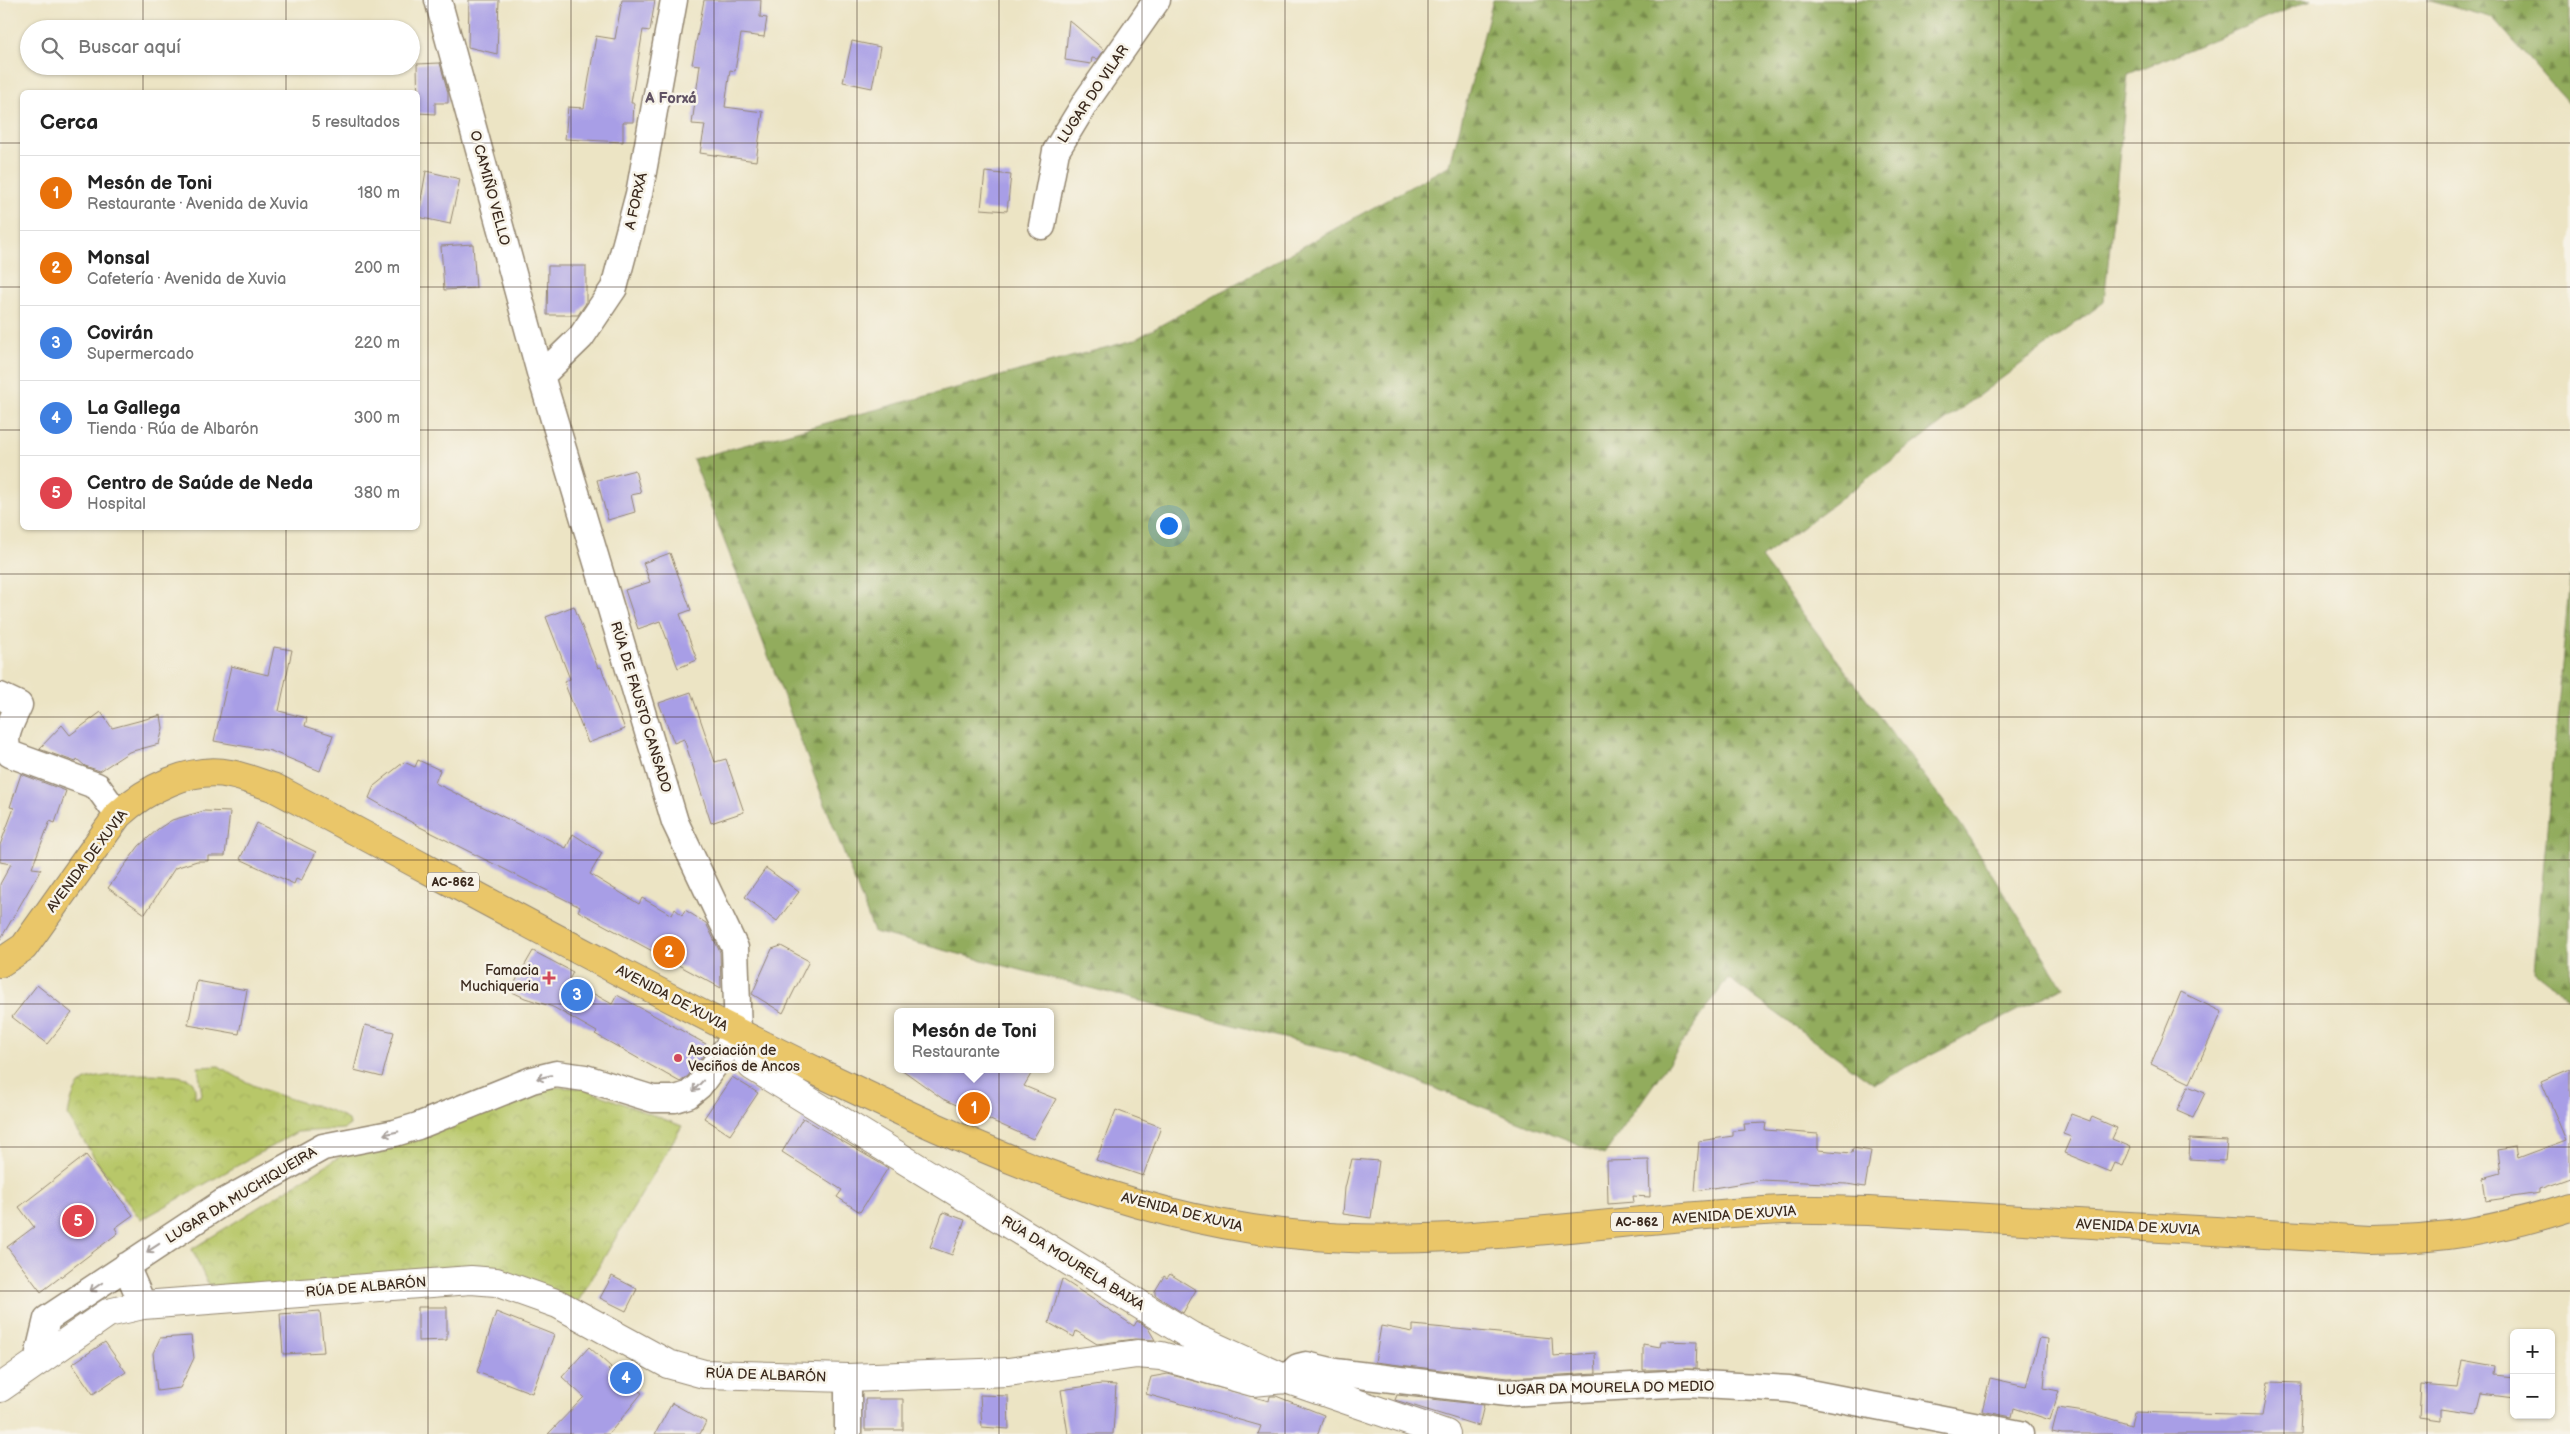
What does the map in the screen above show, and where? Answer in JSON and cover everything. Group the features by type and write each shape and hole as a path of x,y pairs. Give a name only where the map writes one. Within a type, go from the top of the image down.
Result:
{"main road":[{"name":"AVENIDA DE XUVIA","path":"0,963 24,947 118,814 135,799 190,775 229,773 275,788 738,1033 937,1129 1030,1168 1156,1209 1206,1221 1293,1234 1407,1238 1474,1237 1786,1210 1868,1211 2370,1240 2425,1239 2468,1234 2515,1224 2570,1207"},
{"path":"0,984 16,972 24,947"}],"street":[{"name":"O CAMIÑO VELLO","path":"438,0 541,376"},
{"name":"A FORXÁ","path":"541,376 581,338 614,288 639,194 674,0"},
{"name":"LUGAR DO VILAR","path":"1042,226 1056,151 1087,100 1157,0"},
{"name":"RÚA DE FAUSTO CANSADO","path":"541,376 675,822 735,948 738,1033"},
{"path":"0,696 19,705 5,734 4,742 10,754 97,786 118,814"},
{"name":"LUGAR DA MUCHIQUEIRA","path":"37,1361 48,1319 222,1203 323,1146 395,1133 418,1126 532,1080 556,1074 585,1078 653,1099 676,1099 688,1095 699,1086 738,1033"},
{"name":"RÚA DA MOURELA BAIXA","path":"738,1033 752,1066 1191,1336 1286,1380 1446,1434"},
{"path":"126,1266 143,1305"},
{"name":"RÚA DE ALBARÓN","path":"0,1388 108,1312 143,1305 446,1280 496,1282 558,1304 668,1364 704,1374 848,1378 1008,1372 1137,1354 1161,1356 1253,1382 1286,1380"},
{"path":"66,1308 59,1324 63,1332 71,1338"},
{"name":"LUGAR DA MOURELA DO MEDIO","path":"1286,1380 1298,1367 1306,1365 1335,1372 1507,1392 1686,1383 1790,1389 2020,1434"},
{"path":"848,1378 848,1434"}],"green space":[{"path":"1493,0 2311,0 2128,74 2104,302 1761,558 1961,825 2063,987 1874,1084 1728,978 1604,1155 1353,1056 874,932 693,459 1134,340 1450,165"},
{"path":"2427,0 2570,0 2570,105 2493,18"},
{"path":"2570,577 2570,999 2534,971"},
{"path":"219,1066 246,1082 265,1090 336,1113 349,1121 350,1125 344,1129 297,1132 141,1220 97,1162 68,1116 71,1101 77,1088 84,1081 105,1076 171,1075 191,1080 194,1086 195,1098 202,1095 198,1067"},
{"path":"552,1087 582,1088 682,1126 576,1305 521,1280 210,1289 192,1249 339,1157 524,1092"}],"building":[{"path":"469,0 499,0 497,54 468,47"},
{"path":"622,0 655,0 650,31 643,30 631,103 634,103 633,122 623,122 623,142 565,139 568,107 584,108 596,36 615,39"},
{"path":"704,0 761,0 760,17 767,18 764,37 741,34 735,71 730,70 725,107 763,112 756,161 700,153 705,125 692,124 700,65 692,64"},
{"path":"1069,20 1104,50 1098,59 1092,58 1091,64 1065,60"},
{"path":"852,41 880,47 872,88 843,82"},
{"path":"440,63 448,93 448,103 435,103 435,114 420,113 420,90 418,90 417,75 420,75 420,64"},
{"path":"426,171 460,179 450,224 420,217 420,206"},
{"path":"985,172 1011,175 1007,211 981,209"},
{"path":"473,244 476,288 444,290 441,246"},
{"path":"548,266 586,266 586,303 578,315 547,315"},
{"path":"635,470 641,493 631,495 635,512 608,520 597,480"},
{"path":"670,553 691,610 680,614 697,660 678,668 660,621 638,629 625,590 650,582 643,563"},
{"path":"574,606 598,668 601,667 625,729 588,743 564,682 570,679 546,617"},
{"path":"274,647 292,650 279,711 307,718 305,726 333,735 320,771 271,751 214,741 231,666 268,675"},
{"path":"691,692 715,762 726,759 744,812 711,823 684,739 674,743 659,703"},
{"path":"101,712 112,728 161,715 163,728 159,744 129,752 100,771 85,766 77,759 76,762 39,749 62,725 70,735"},
{"path":"418,760 440,770 435,783 566,848 573,834 602,853 590,874 639,904 642,898 672,915 675,909 682,915 685,910 706,923 720,952 721,988 578,911 580,907 418,826 369,798 374,786 404,762 415,767"},
{"path":"21,774 66,791 55,823 50,821 32,868 41,869 0,940 0,884 11,864 0,862 0,845 14,808 10,807"},
{"path":"204,811 230,812 225,856 208,856 208,861 197,861 175,868 145,914 108,888 139,846 158,829 172,820"},
{"path":"257,823 316,852 301,881 296,879 294,884 240,859"},
{"path":"766,868 799,892 777,921 745,897"},
{"path":"781,946 809,961 783,1013 752,994 772,949"},
{"path":"533,951 573,972 569,980 612,1004 617,995 706,1044 708,1049 688,1076 680,1082 595,1034 597,1032 553,1007 510,991"},
{"path":"197,981 247,990 239,1034 188,1025"},
{"path":"37,985 72,1013 47,1044 12,1017"},
{"path":"2181,992 2222,1012 2190,1083 2151,1064"},
{"path":"365,1025 394,1032 382,1077 354,1070"},
{"path":"2570,1069 2570,1178 2539,1189 2539,1193 2486,1201 2483,1178 2501,1173 2498,1150 2516,1147 2518,1158 2566,1140 2541,1081"},
{"path":"907,1073 1032,1073 1024,1086 1056,1099 1033,1139 943,1099"},
{"path":"732,1077 758,1093 730,1135 704,1118"},
{"path":"2188,1086 2205,1093 2193,1118 2177,1111"},
{"path":"1116,1110 1161,1127 1143,1176 1096,1160"},
{"path":"2071,1114 2090,1121 2092,1117 2117,1128 2112,1139 2131,1147 2123,1166 2115,1163 2111,1172 2064,1153 2071,1137 2063,1134"},
{"path":"803,1118 888,1168 860,1212 837,1197 842,1190 782,1152"},
{"path":"1766,1123 1765,1130 1818,1134 1818,1150 1852,1153 1853,1148 1871,1151 1865,1187 1847,1184 1761,1180 1695,1191 1699,1141 1733,1136 1733,1131 1745,1130 1744,1124"},
{"path":"2190,1139 2227,1141 2225,1161 2189,1159"},
{"path":"86,1155 133,1215 115,1228 118,1233 41,1292 7,1247 34,1227 19,1207"},
{"path":"1352,1159 1379,1161 1371,1218 1343,1214 1345,1188"},
{"path":"1649,1160 1650,1197 1633,1196 1634,1202 1608,1204 1607,1161"},
{"path":"943,1212 965,1220 952,1255 930,1247"},
{"path":"1170,1274 1196,1290 1183,1313 1155,1295 1155,1291 1164,1276 1167,1278"},
{"path":"612,1276 637,1289 626,1311 600,1298"},
{"path":"1062,1279 1134,1326 1137,1321 1148,1328 1155,1340 1135,1339 1097,1344 1076,1331 1074,1337 1049,1323"},
{"path":"418,1307 447,1307 447,1340 418,1341"},
{"path":"320,1311 324,1352 283,1354 280,1314"},
{"path":"496,1312 554,1335 532,1393 477,1372"},
{"path":"1413,1325 1552,1338 1553,1356 1595,1353 1596,1373 1508,1378 1375,1362 1381,1326 1413,1332"},
{"path":"191,1336 194,1358 180,1388 157,1391 153,1353 160,1338"},
{"path":"2040,1338 2048,1339 2044,1388 2059,1391 2050,1420 2014,1408 2012,1417 1982,1411 1990,1378 2026,1386"},
{"path":"1661,1341 1697,1342 1696,1369 1643,1370 1643,1344 1660,1347"},
{"path":"105,1342 126,1372 93,1394 72,1364"},
{"path":"589,1347 611,1367 608,1370 642,1393 609,1434 548,1434 584,1397 562,1377"},
{"path":"2462,1360 2495,1366 2494,1375 2510,1377 2510,1398 2482,1394 2477,1414 2440,1409 2440,1420 2419,1417 2421,1385 2457,1388"},
{"path":"1168,1374 1269,1401 1270,1396 1276,1396 1324,1415 1318,1434 1258,1434 1261,1426 1146,1394 1151,1377"},
{"path":"2268,1382 2302,1383 2300,1434 2062,1434 2052,1432 2058,1408 2091,1413 2131,1425 2134,1412 2262,1416"},
{"path":"1101,1384 1116,1385 1113,1434 1068,1434 1061,1390"},
{"path":"980,1395 1008,1396 1009,1429 982,1427"},
{"path":"1397,1395 1484,1405 1479,1426 1395,1400"},
{"path":"865,1399 903,1399 903,1430 865,1430"},
{"path":"672,1403 706,1422 700,1434 655,1434"}],"place":[{"name":"Monsal","path":"669,952"},
{"name":"Famacia Muchiqueria","path":"549,978"},
{"name":"Covirán","path":"577,995"},
{"name":"Asociación de Veciños de Ancos","path":"678,1058"},
{"name":"Mesón de Toni","path":"974,1108"},
{"name":"Centro de Saúde de Neda","path":"78,1221"},
{"name":"La Gallega","path":"626,1378"}],"district":[{"name":"A Forxá","path":"671,98"}]}
